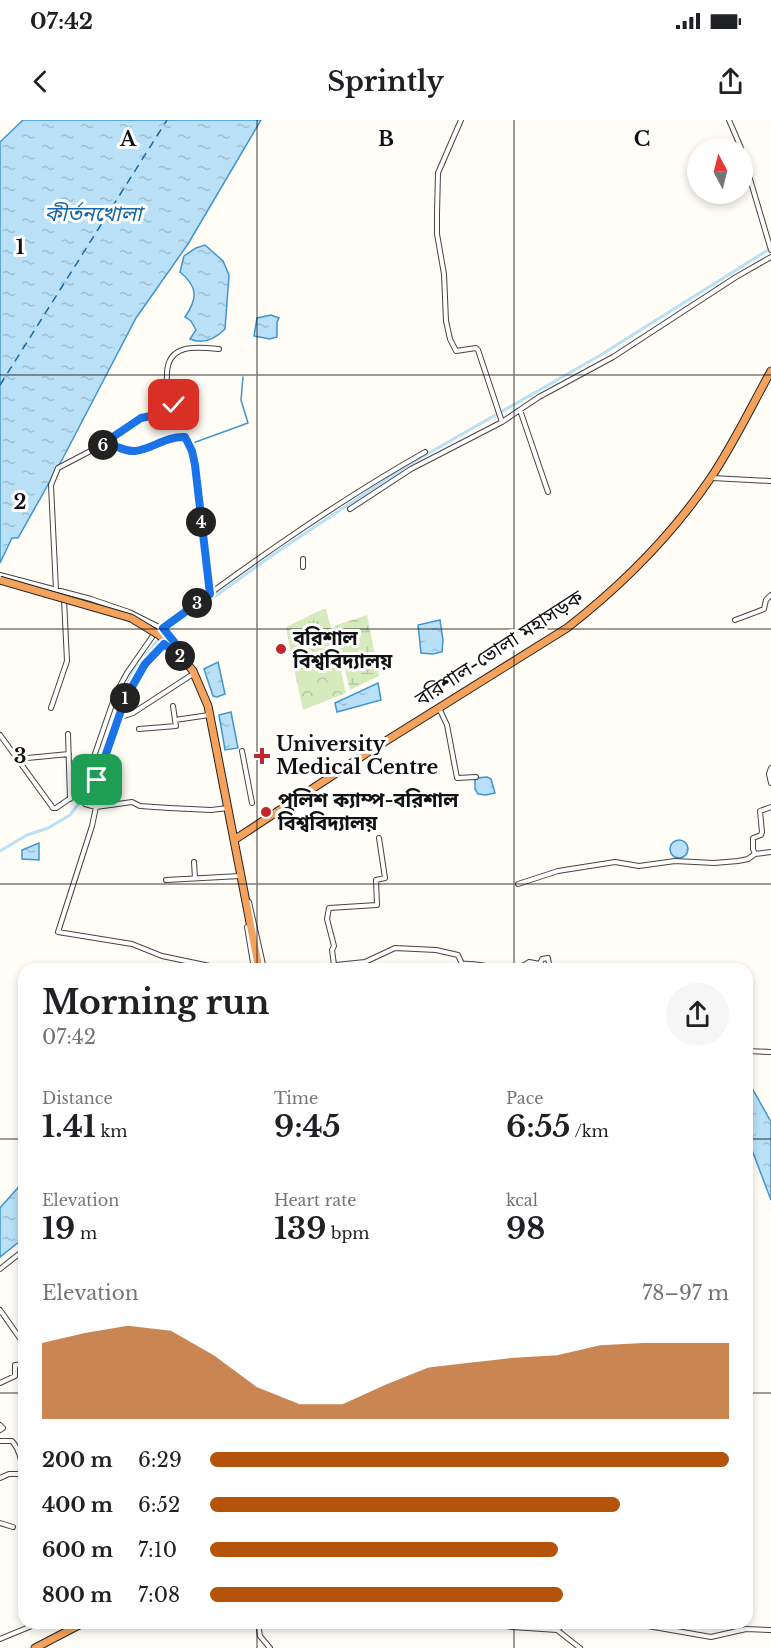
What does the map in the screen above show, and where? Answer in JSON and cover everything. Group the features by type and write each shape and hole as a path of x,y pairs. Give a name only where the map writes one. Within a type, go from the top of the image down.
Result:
{"highway":[{"name":"বরিশাল-ভোলা মহাসড়ক","path":"234,840 567,628 594,607 662,541 711,478 771,371"},
{"path":"0,580 130,618 150,629 185,660 205,696 210,715 242,878 255,963"},
{"path":"231,824 241,831 249,830"},
{"path":"237,853 249,830"},
{"path":"35,1648 71,1629"}],"street":[{"path":"461,120 438,173 436,234 444,274 446,321 450,339 456,351 476,348 478,350 502,420"},
{"path":"729,120 737,138"},
{"path":"753,186 770,248"},
{"path":"350,509 411,469 613,357 736,277 771,257"},
{"path":"56,590 51,485 58,468 98,447 141,418 166,413 174,406 166,387 168,362 176,352 188,348 219,349"},
{"path":"520,410 549,492"},
{"path":"98,447 109,443 136,451 163,440 185,437 192,451 195,465 210,594"},
{"path":"0,735 53,808 70,799 75,795 89,771 116,693 131,667 164,629 276,545 365,486 425,452"},
{"path":"711,478 771,480"},
{"path":"303,558 303,567"},
{"path":"0,575 121,609 164,629 185,660"},
{"path":"51,708 66,661 63,606 65,592"},
{"path":"735,620 764,609 766,600 771,595"},
{"path":"185,660 165,644 145,664 121,707 101,771 85,804 96,807 132,802 140,806 169,808 211,810 228,808"},
{"path":"118,718 133,712 194,674"},
{"path":"139,729 176,726 173,706"},
{"path":"439,708 447,725 457,778 476,777"},
{"path":"175,720 210,715"},
{"path":"68,734 70,799"},
{"path":"242,752 252,803"},
{"path":"18,759 69,754"},
{"path":"771,768 769,774 771,783"},
{"path":"96,807 58,933 132,944 162,956 195,963"},
{"path":"755,854 753,838 761,835 762,832 760,811 771,807"},
{"path":"333,963 334,946 327,919 329,908 377,905 376,880 385,878 379,838"},
{"path":"518,884 558,872 615,862 639,866 675,861 714,863 738,861 748,859 755,854 771,852"},
{"path":"194,862 195,878"},
{"path":"166,880 242,878 249,899 263,963"},
{"path":"359,963 395,948 455,953 462,963"},
{"path":"540,963 542,959 548,958 549,963"},
{"path":"753,1051 771,1052"},
{"path":"0,1269 18,1255"},
{"path":"0,1310 18,1336"},
{"path":"0,1383 15,1376 15,1365 18,1365"},
{"path":"0,1425 3,1428 0,1430"},
{"path":"0,1441 12,1441 18,1448"},
{"path":"0,1478 9,1474 18,1474"},
{"path":"0,1523 14,1527"},
{"path":"0,1639 24,1629"},
{"path":"259,1629 260,1636 270,1648"},
{"path":"542,1629 557,1630 580,1648"},
{"path":"665,1629 711,1637 746,1629 771,1630"}],"green space":[{"path":"326,609 335,643 292,659 286,627"},
{"path":"367,615 379,676 350,690 334,626"},
{"path":"335,643 346,693 303,710 292,659"}],"water":[{"name":"কীর্তনখোলা","path":"23,120 261,120 188,244 136,318 63,458 18,538 12,538 0,563 0,142"},
{"path":"205,245 223,261 229,275 225,329 213,338 195,341 190,339 196,330 191,321 185,317 194,298 193,288 180,272 184,256"},
{"path":"271,315 279,318 277,337 270,339 254,336 257,318"},
{"path":"440,620 442,652 421,653 418,625"},
{"path":"218,662 225,694 217,697 213,696 204,669"},
{"path":"378,683 381,700 337,712 335,703"},
{"path":"231,712 238,748 225,750 219,715"},
{"path":"475,778 491,779 495,793 478,794 475,789"},
{"path":"679,840 685,843 688,849 685,855 679,858 673,855 670,849 673,843"},
{"path":"39,843 39,860 22,859 22,850"},
{"path":"753,1090 771,1122 771,1200 753,1153"},
{"path":"18,1188 18,1243 0,1257 0,1208"}],"waterway":[{"path":"0,851 27,835 48,828 70,815 86,794 132,673 168,630 277,552 408,465 599,356 771,248"},
{"path":"193,443 248,423 241,400 243,377"}],"ferry route":[{"path":"0,385 167,120"}],"place":[{"name":"বরিশাল বিশ্ববিদ্যালয়","path":"281,649"},
{"name":"University Medical Centre","path":"262,756"},
{"name":"পুলিশ ক্যাম্প-বরিশাল বিশ্ববিদ্যালয়","path":"266,812"}],"route":[{"path":"97,780 121,707 149,658 165,644 185,660 169,633 163,628 210,594 195,465 192,451 185,437 163,440 136,451 109,443 98,447 141,418 166,413 174,405"}]}
